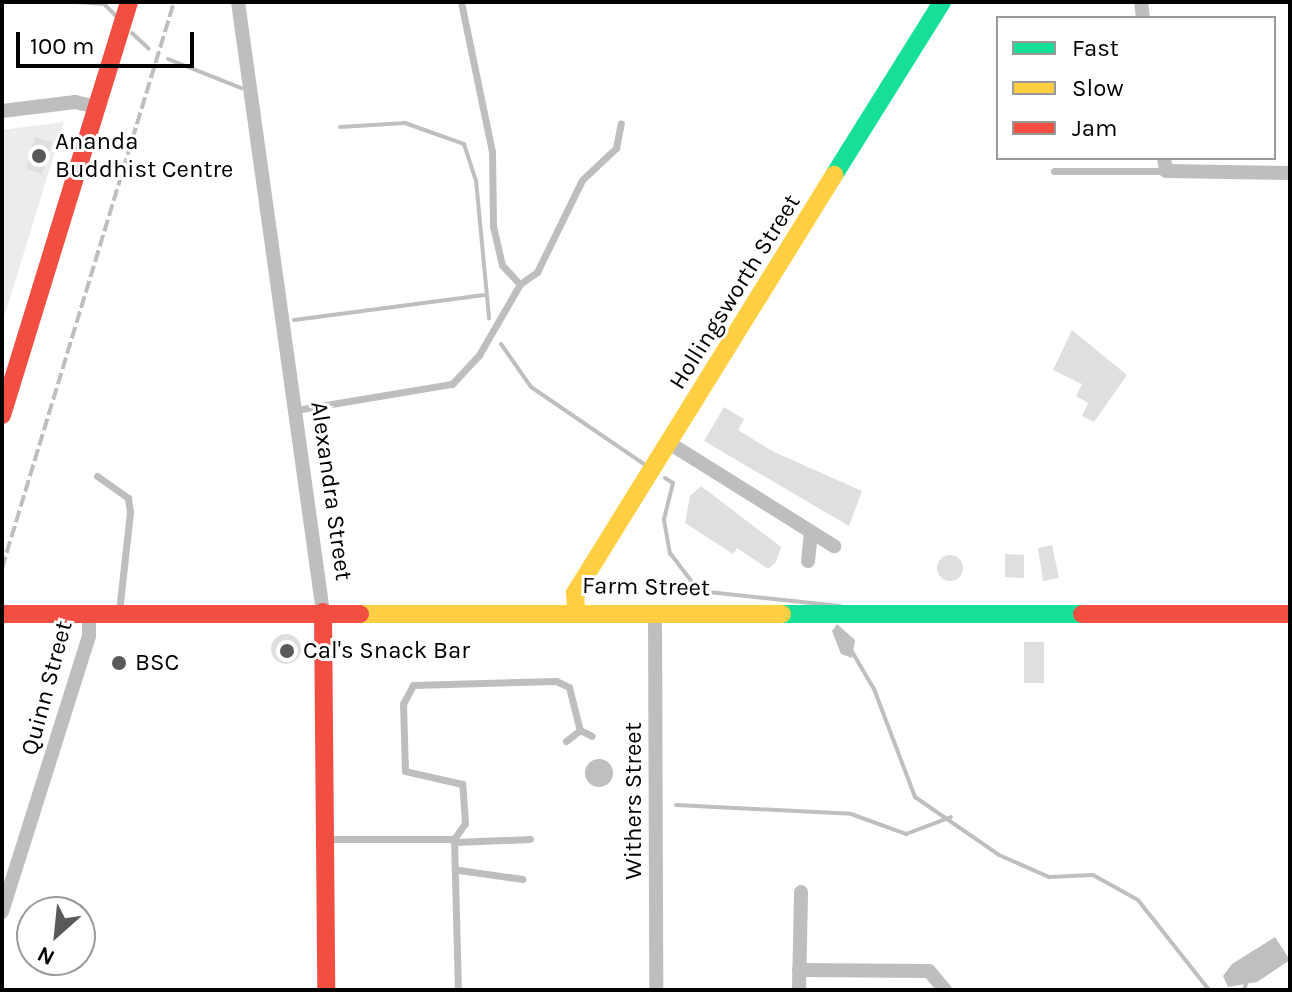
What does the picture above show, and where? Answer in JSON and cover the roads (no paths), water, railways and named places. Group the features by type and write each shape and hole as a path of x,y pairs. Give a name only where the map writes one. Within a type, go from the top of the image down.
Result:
{"street":[{"path":"2,415 129,2"},
{"name":"Alexandra Street","path":"238,2 323,612 326,990"},
{"name":"Hollingsworth Street","path":"576,610 575,593 942,2"},
{"path":"2,111 75,102 97,107"},
{"path":"1165,164 1290,173"},
{"path":"669,443 834,546"},
{"path":"808,561 811,532"},
{"name":"Farm Street","path":"2,614 576,610 1290,614"},
{"name":"Withers Street","path":"655,612 656,990"},
{"name":"Quinn Street","path":"2,912 89,636 89,613"},
{"path":"799,990 801,892"},
{"path":"799,970 929,971 945,990"}],"lane":[{"path":"461,2 471,71 492,152 493,226 502,265 520,284"},
{"path":"296,410 452,384 479,355 520,284 537,272 582,180 616,148 621,123"},
{"path":"1054,171 1165,164"},
{"path":"97,476 128,498 130,512 117,574 119,613"},
{"path":"458,990 459,870 455,841 465,823 462,784 405,771 403,704 413,685 556,681 569,687 580,731"},
{"path":"580,731 592,736"},
{"path":"566,741 580,731"},
{"path":"325,839 530,839"},
{"path":"459,870 522,879"}],"waterway":[{"path":"76,2 104,4 116,16"},
{"path":"132,33 149,49"},
{"path":"168,59 241,88"},
{"path":"340,127 405,123 464,144 476,180 489,318"},
{"path":"294,320 484,295"},
{"path":"501,344 531,387 647,466"},
{"path":"665,478 673,483 664,520 670,553 699,591 840,606"},
{"path":"851,650 874,689 915,797 999,855 1049,877 1093,875 1138,900 1209,990"},
{"path":"676,805 851,814 906,834 951,817"},
{"path":"630,825 637,806"},
{"path":"1244,990 1247,980"}],"railway":[{"path":"2,568 174,2"}],"place":[{"name":"Ananda Buddhist Centre","path":"39,156"},
{"name":"Cal's Snack Bar","path":"287,651"},
{"name":"BSC","path":"119,663"}]}
